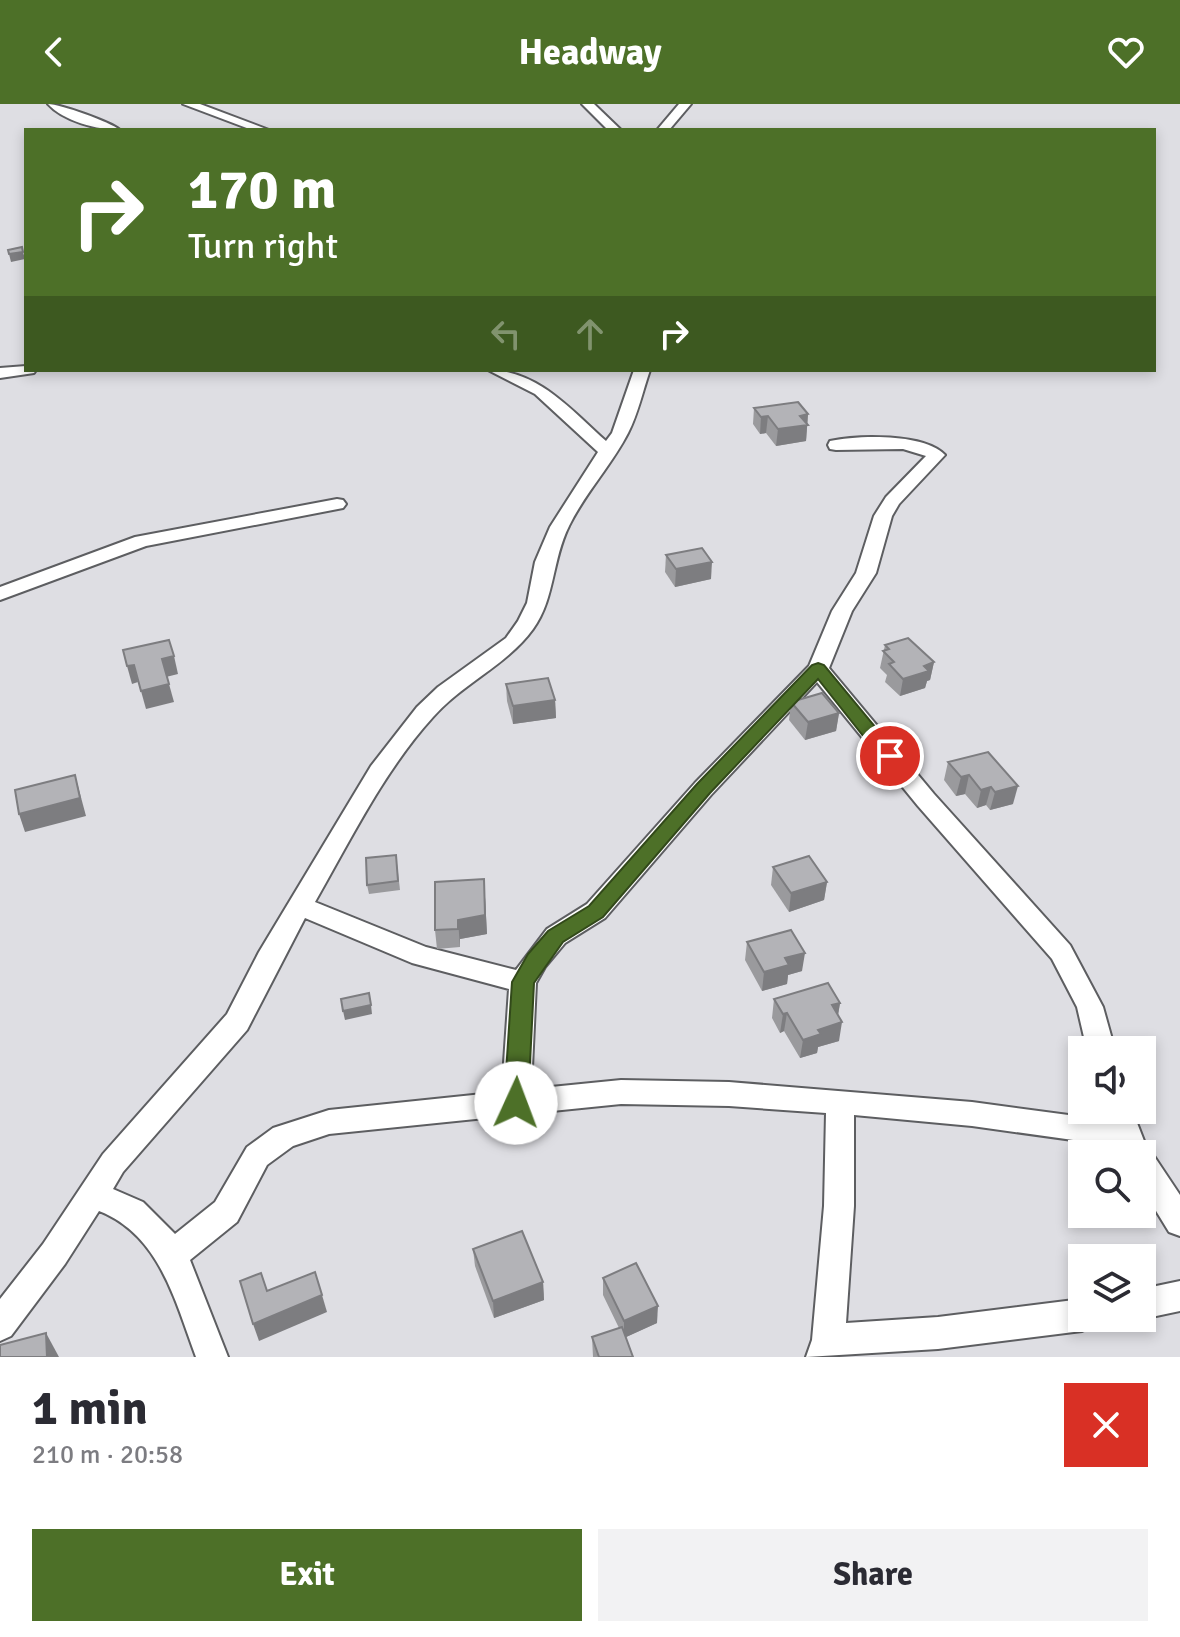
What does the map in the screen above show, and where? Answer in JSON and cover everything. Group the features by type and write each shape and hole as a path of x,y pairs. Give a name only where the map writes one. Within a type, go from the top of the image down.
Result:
{"street":[{"path":"54,104 62,112 102,122 111,128"},
{"path":"189,104 257,128"},
{"path":"588,104 613,128"},
{"path":"665,128 685,104"},
{"path":"0,373 24,370"},
{"path":"500,372 541,391 607,451"},
{"path":"0,1325 54,1254 132,1139 237,1022 268,959 379,771 425,712 446,692 513,642 528,622 537,603 545,562 559,527 628,417 641,372"},
{"path":"516,1103 523,982 536,960 556,936 596,911 703,789 818,669 842,611 866,573 883,516 906,484 936,455 922,446 908,444 836,445"},
{"path":"0,594 142,541 337,504"},
{"path":"818,669 926,800 1061,952 1090,1007 1097,1036"},
{"path":"300,906 421,956 523,982"},
{"path":"172,1255 226,1212 257,1156 283,1137 329,1122 621,1092 729,1094 840,1102 1126,1133"},
{"path":"840,1102 839,1206 825,1348 1068,1317"},
{"path":"1156,1184 1180,1222"},
{"path":"92,1195 131,1211 154,1230 172,1255 212,1357"},
{"path":"1156,1301 1180,1296"}],"building":[{"path":"22,247 23,252 9,254 8,250"},
{"path":"798,402 808,414 800,416 808,425 778,429 768,416 761,417 754,408"},
{"path":"702,548 712,562 676,569 666,555"},
{"path":"908,638 934,662 924,666 929,671 903,679 889,664 894,662 883,651 889,649 885,645"},
{"path":"169,640 174,656 162,659 169,684 141,691 134,665 127,666 123,650"},
{"path":"548,678 555,700 513,706 506,684"},
{"path":"822,693 839,713 808,722 791,702"},
{"path":"988,752 1018,786 995,792 991,787 981,790 969,775 961,777 948,762"},
{"path":"75,775 80,798 19,814 15,790"},
{"path":"396,855 398,881 367,885 366,858"},
{"path":"809,856 827,882 791,893 773,867"},
{"path":"484,879 485,915 458,920 458,929 435,930 435,882"},
{"path":"791,930 805,953 785,958 789,965 764,972 747,942"},
{"path":"828,983 840,1003 832,1005 842,1022 818,1030 821,1034 803,1040 787,1013 783,1014 774,999"},
{"path":"369,993 371,1005 343,1011 341,999"},
{"path":"522,1231 543,1282 493,1301 473,1249"},
{"path":"636,1263 658,1306 624,1321 603,1278"},
{"path":"315,1272 322,1295 253,1324 240,1281 261,1273 267,1291"},
{"path":"622,1327 633,1357 599,1357 592,1337"},
{"path":"46,1333 47,1357 0,1357 0,1345"}],"route":[{"path":"516,1103 523,982 536,960 556,936 596,911 703,789 818,669 890,756"}]}
